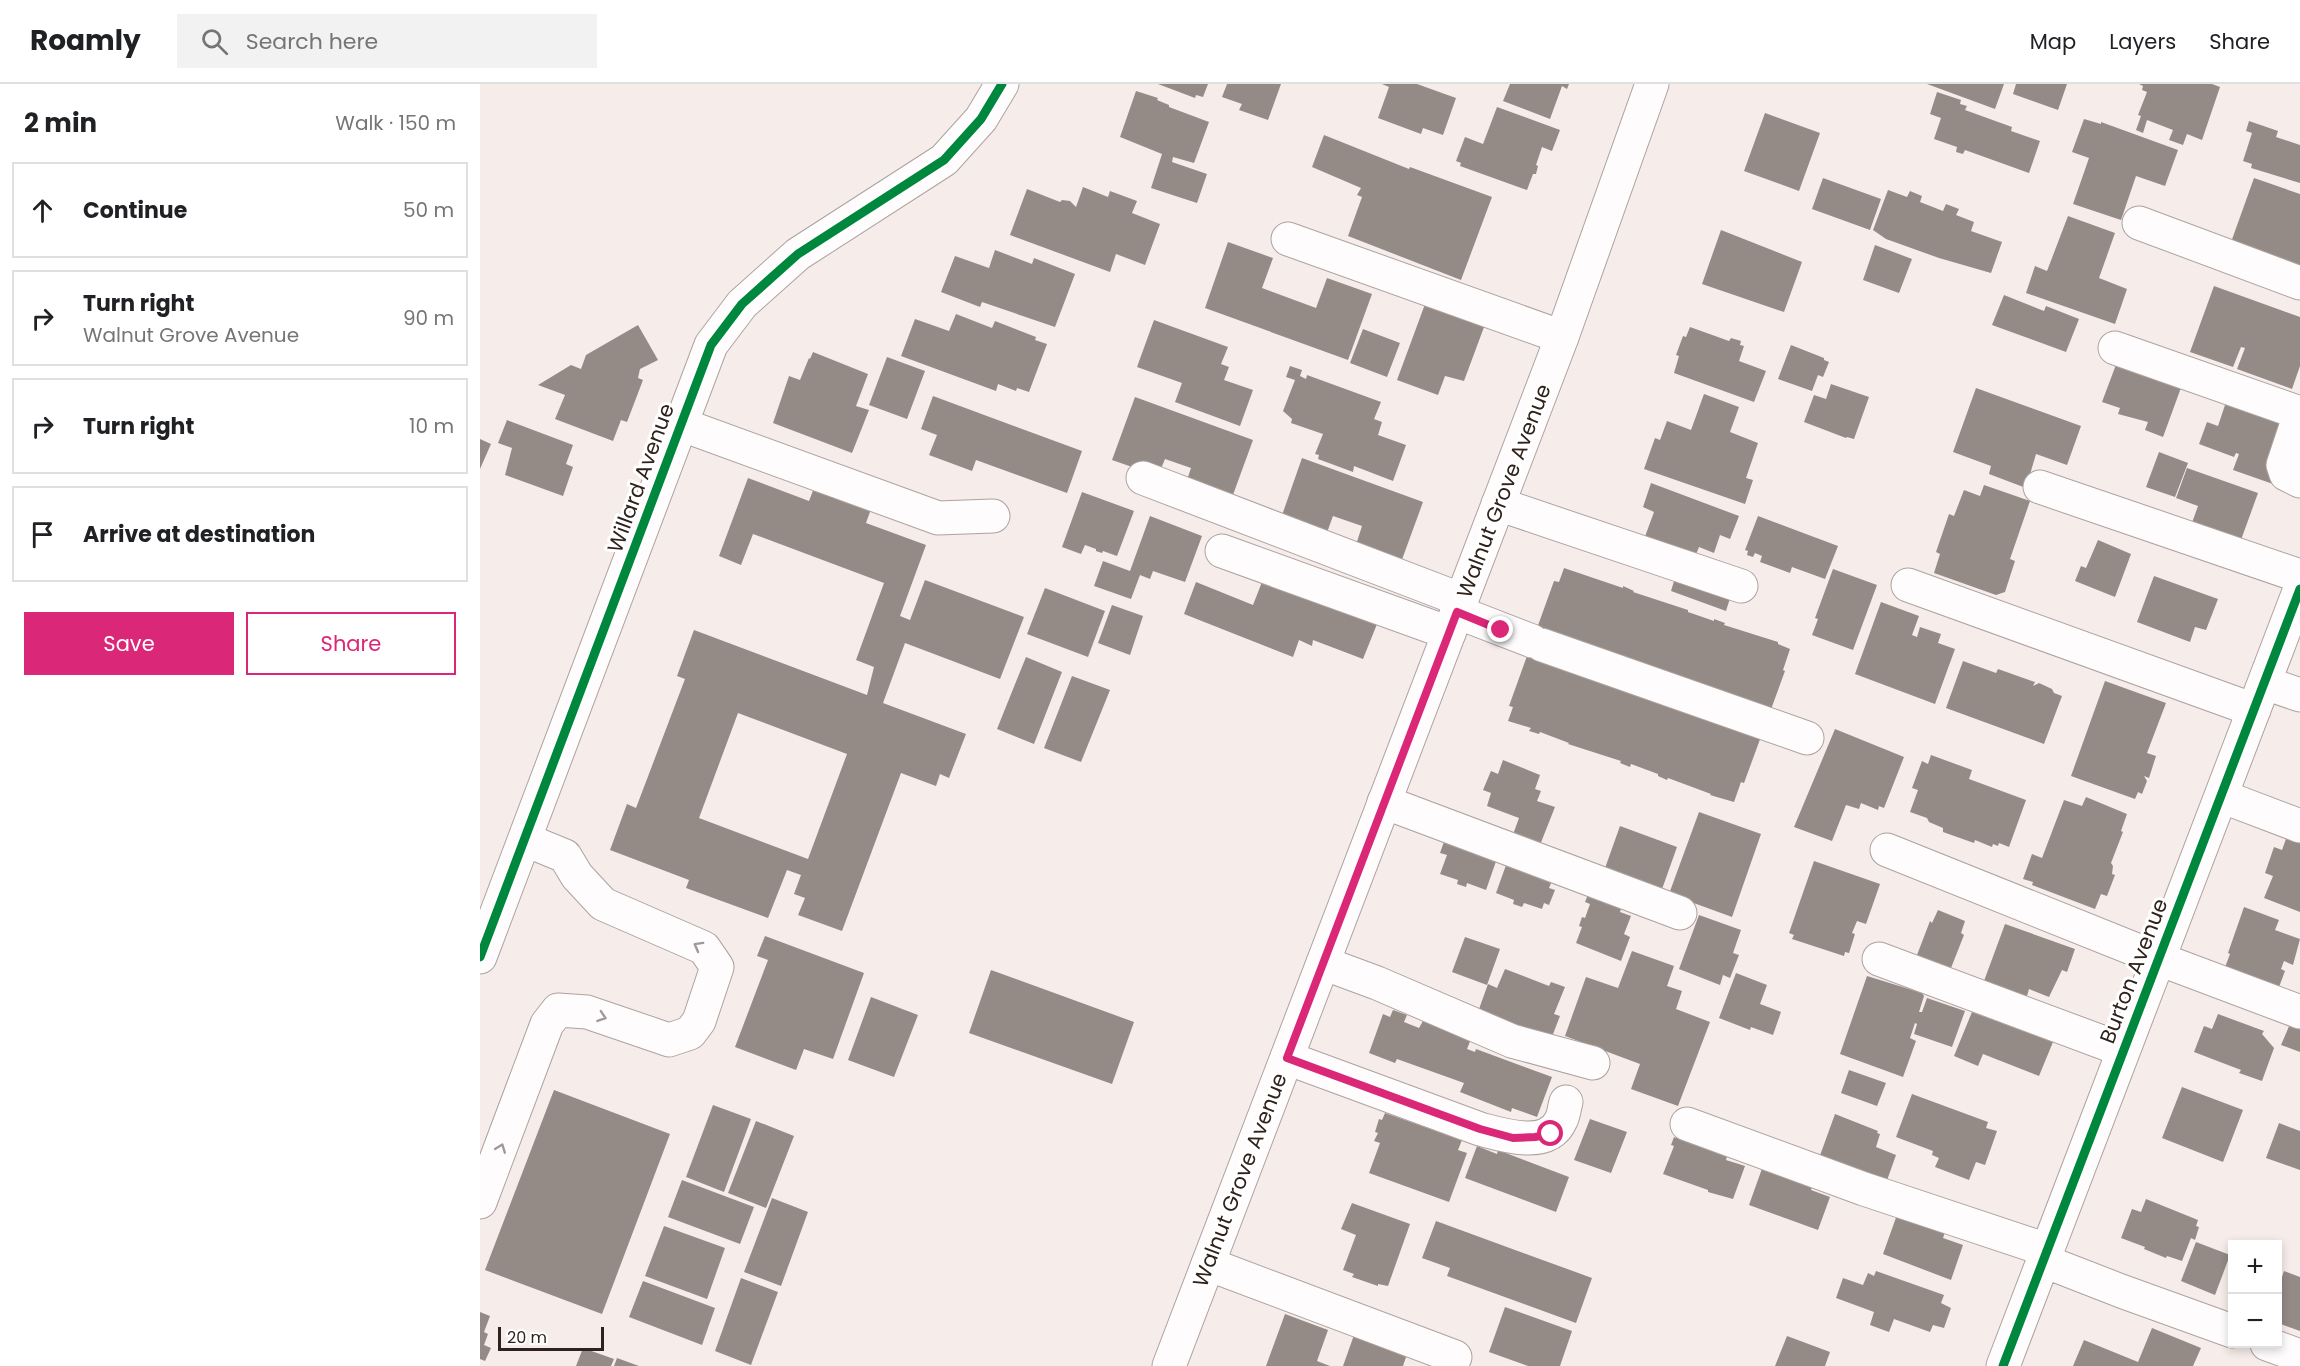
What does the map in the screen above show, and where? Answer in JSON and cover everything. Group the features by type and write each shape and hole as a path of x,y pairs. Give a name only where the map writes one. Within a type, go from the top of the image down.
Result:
{"street":[{"name":"Willard Avenue","path":"482,947 526,840 711,345 742,304 798,254 944,160 981,119 1002,84"},
{"name":"Walnut Grove Avenue","path":"1172,1365 1208,1264 1562,338 1652,84"},
{"path":"2139,223 2300,283"},
{"path":"1288,239 1562,338"},
{"path":"2115,348 2300,414 2283,465 2286,474 2300,481"},
{"path":"680,424 938,518 993,516"},
{"path":"1143,478 1456,615"},
{"path":"2040,487 2300,576"},
{"path":"1498,504 1741,586"},
{"path":"1222,551 1456,615 1807,738"},
{"path":"1908,585 2259,697 2300,695"},
{"name":"Burton Avenue","path":"2003,1366 2300,589"},
{"path":"2221,796 2300,826"},
{"path":"1384,802 1680,913"},
{"path":"480,1202 547,1024 558,1010 587,1012 669,1040 690,1033 699,1021 717,967 704,948 603,904 577,876 564,856 526,840"},
{"path":"1887,850 2159,959 2300,1012"},
{"path":"1879,958 2122,1050"},
{"path":"1323,963 1377,983 1512,1041 1593,1063"},
{"path":"1287,1058 1480,1129 1513,1138 1551,1134 1561,1122 1566,1102"},
{"path":"1688,1124 2045,1255 2121,1291 2228,1329"},
{"path":"1208,1264 1455,1357"},
{"path":"2278,1348 2300,1356"}],"building":[{"path":"1158,84 1208,84 1203,97 1196,95 1195,98"},
{"path":"1227,84 1281,84 1268,120 1239,110 1242,104 1222,97"},
{"path":"1382,84 1417,84 1456,98 1443,135 1423,128 1421,134 1378,118 1389,87"},
{"path":"1510,84 1569,84 1567,89 1562,86 1550,119 1503,101"},
{"path":"1927,84 2004,84 1995,109"},
{"path":"2016,84 2067,84 2058,110 2013,94"},
{"path":"2139,84 2212,84 2220,87 2202,140 2187,134 2183,145 2169,140 2173,130 2147,120 2143,133 2136,130 2141,116 2138,115 2147,92 2142,90 2143,86"},
{"path":"1136,91 1158,98 1157,100 1169,107 1209,122 1194,163 1173,157 1172,162 1207,174 1197,203 1151,188 1162,154 1120,137"},
{"path":"1937,92 1961,100 1960,104 1967,106 1965,110 2012,127 2011,131 2040,141 2029,173 1965,150 1963,154 1956,152 1957,147 1934,139 1941,118 1930,114"},
{"path":"1497,107 1560,130 1552,151 1542,147 1536,165 1538,166 1536,174 1533,174 1527,190 1460,166 1461,163 1456,161 1465,137 1483,144"},
{"path":"1765,113 1820,133 1799,191 1744,171"},
{"path":"2084,119 2101,124 2101,122 2178,150 2165,186 2136,176 2121,220 2073,204 2089,158 2072,152"},
{"path":"2249,121 2278,131 2276,137 2300,145 2300,183 2251,168 2252,164 2243,161 2252,133 2246,131"},
{"path":"1324,135 1409,169 1410,167 1492,197 1461,280 1348,236 1362,197 1357,195 1361,188 1312,167"},
{"path":"1823,178 1881,199 1870,230 1812,209"},
{"path":"2254,178 2300,194 2300,269 2230,245"},
{"path":"1083,187 1108,197 1110,191 1137,201 1132,213 1160,224 1145,265 1116,254 1110,272 1010,235 1027,189 1060,202 1070,201 1076,207"},
{"path":"1888,190 1907,197 1910,191 1922,196 1920,202 1943,211 1946,204 1959,209 1956,215 1974,222 1971,231 2002,242 1991,273 1886,239 1873,230"},
{"path":"2068,216 2115,233 2099,278 2127,289 2115,324 2026,293 2035,266 2047,271"},
{"path":"1721,230 1802,262 1784,312 1702,284"},
{"path":"1228,242 1273,258 1262,288 1316,308 1327,278 1372,294 1348,360 1205,308"},
{"path":"1875,245 1912,259 1899,293 1863,280"},
{"path":"995,250 1032,264 1034,258 1075,274 1055,327 982,302 980,307 941,292 955,256 989,268"},
{"path":"2214,286 2300,317 2300,366 2292,389 2237,369 2245,348 2241,347 2233,367 2190,352"},
{"path":"2004,295 2044,311 2046,306 2079,319 2066,352 1992,325"},
{"path":"1428,296 1487,319 1464,381 1445,376 1438,395 1397,380"},
{"path":"956,314 992,328 995,321 1036,337 1035,340 1047,344 1029,392 1017,388 1016,391 998,384 996,391 901,356 915,319 949,331"},
{"path":"1154,320 1228,347 1221,364 1229,367 1224,380 1253,390 1240,426 1175,402 1182,383 1137,367"},
{"path":"638,325 658,360 640,369 638,378 643,380 627,422 621,420 613,441 555,419 565,395 538,385 571,365 581,369 586,355"},
{"path":"1690,327 1729,341 1731,338 1741,341 1740,345 1744,346 1739,361 1766,371 1754,402 1674,373 1679,356 1676,355 1683,336 1686,337"},
{"path":"1363,329 1400,343 1387,377 1350,363"},
{"path":"1791,345 1829,362 1823,377 1818,375 1812,391 1778,379"},
{"path":"813,352 868,374 856,406 869,410 852,453 773,423 789,376 800,380"},
{"path":"887,357 925,371 907,419 869,405"},
{"path":"2117,362 2182,385 2163,437 2145,430 2148,422 2118,414 2120,408 2102,402"},
{"path":"1290,366 1302,370 1300,376 1306,379 1307,375 1381,402 1374,419 1382,422 1378,435 1406,445 1393,481 1354,466 1353,472 1318,459 1319,455 1315,454 1323,434 1291,423 1292,419 1283,411 1295,380 1286,377"},
{"path":"1831,384 1869,397 1854,439 1804,422 1814,395 1826,399"},
{"path":"1976,388 2081,426 2067,465 2036,454 2026,488 1989,474 1991,466 1953,452"},
{"path":"1704,394 1739,407 1730,432 1758,443 1746,478 1753,480 1745,504 1644,469 1655,438 1660,440 1667,421 1691,430"},
{"path":"933,396 1082,451 1067,493 976,460 972,471 929,455 937,435 921,429"},
{"path":"1135,397 1253,440 1230,503 1185,486 1191,468 1165,459 1158,476 1112,460"},
{"path":"2227,399 2283,423 2281,463 2273,484 2233,470 2239,454 2236,453 2234,457 2199,444 2207,422 2218,426"},
{"path":"507,420 573,445 566,464 573,467 563,496 505,475 512,448 498,443"},
{"path":"480,439 491,444 480,469"},
{"path":"2159,452 2188,463 2175,497 2146,487"},
{"path":"1302,458 1423,502 1400,565 1355,548 1362,526 1333,516 1325,538 1280,521"},
{"path":"2187,468 2258,493 2237,551 2188,534 2198,506 2176,498"},
{"path":"748,478 809,501 814,488 871,509 866,523 926,545 900,616 910,620 925,580 1024,617 1000,679 905,643 883,703 966,734 949,778 940,774 936,786 901,773 842,931 798,915 805,898 794,894 801,875 787,870 768,918 686,888 689,880 610,850 627,804 636,808 685,679 677,676 694,630 867,695 874,667 856,660 884,583 753,534 741,565 719,556","holes":["738,713 847,754 808,859 699,818"]},
{"path":"1651,483 1739,516 1730,539 1720,535 1714,553 1699,547 1695,557 1643,542 1654,512 1643,507"},
{"path":"1984,485 2030,501 2010,559 2015,561 2005,592 1996,595 1934,573 1940,554 1936,552 1949,514 1954,516 1964,490 1980,496"},
{"path":"1082,492 1134,511 1117,556 1096,551 1085,545 1081,554 1062,547"},
{"path":"1150,516 1202,536 1185,582 1153,571 1150,579 1140,575 1131,599 1094,586 1103,561 1130,571"},
{"path":"1758,516 1838,546 1825,579 1792,567 1790,573 1760,562 1762,556 1755,553 1753,557 1747,555 1748,551 1745,550"},
{"path":"2098,540 2131,554 2115,597 2075,581 2081,566 2086,568"},
{"path":"1564,568 1623,588 1623,586 1633,592 1688,610 1688,612 1778,642 1790,649 1783,670 1785,671 1744,783 1741,782 1734,802 1668,778 1667,780 1658,774 1631,764 1630,767 1620,763 1621,761 1568,744 1540,732 1539,734 1529,731 1531,728 1508,721 1513,707 1509,706 1554,581 1559,582"},
{"path":"1833,569 1877,585 1853,650 1812,635 1818,619 1815,618"},
{"path":"1677,571 1732,592 1726,611 1671,591"},
{"path":"2154,576 2218,599 2206,630 2195,627 2190,642 2137,622"},
{"path":"1196,582 1253,605 1262,582 1377,624 1363,659 1313,640 1312,646 1299,640 1293,657 1184,614"},
{"path":"1045,588 1105,611 1088,657 1027,634"},
{"path":"1881,602 1919,616 1912,635 1917,637 1920,627 1941,634 1938,643 1955,649 1935,704 1855,674"},
{"path":"1112,605 1143,616 1130,655 1098,643"},
{"path":"1026,657 1062,672 1034,744 997,729"},
{"path":"1963,661 1996,673 1998,669 2035,682 2033,686 2039,683 2062,696 2044,744 1946,708"},
{"path":"1072,676 1110,690 1081,762 1044,748"},
{"path":"2105,681 2166,703 2147,753 2156,756 2149,778 2144,776 2147,781 2142,794 2138,792 2135,799 2071,776"},
{"path":"1835,729 1904,757 1884,808 1879,806 1878,810 1861,803 1859,809 1846,805 1832,841 1794,827"},
{"path":"1931,755 1972,770 1969,779 2026,800 2009,847 1999,843 1998,846 1993,844 1992,847 1975,840 1974,843 1943,832 1943,828 1929,822 1927,818 1910,812 1918,790 1912,788 1922,761 1928,764"},
{"path":"1503,760 1540,775 1535,789 1541,791 1537,801 1555,807 1538,850 1511,840 1519,818 1487,806 1491,793 1483,790 1491,771 1498,774"},
{"path":"2086,797 2127,814 2111,863 2112,874 2115,875 2107,896 2101,894 2095,909 2032,885 2033,882 2023,879 2032,854 2042,858 2064,800 2082,806"},
{"path":"1699,812 1761,834 1732,917 1669,894"},
{"path":"1620,826 1677,847 1661,892 1604,871"},
{"path":"1446,836 1500,850 1486,890 1467,883 1466,887 1457,884 1458,880 1440,874 1447,855 1440,853"},
{"path":"2287,836 2300,840 2300,912 2264,898 2273,876 2265,873 2274,847 2282,850"},
{"path":"1510,854 1556,871 1549,888 1555,890 1549,905 1544,903 1542,909 1524,903 1522,907 1513,904 1514,900 1496,893"},
{"path":"1814,861 1880,884 1866,924 1857,921 1852,933 1855,934 1849,953 1845,952 1844,956 1792,939 1794,935 1789,933"},
{"path":"1591,887 1624,900 1620,912 1631,916 1624,934 1630,937 1621,961 1576,943 1582,927 1579,926 1582,917 1585,918 1590,904 1585,902"},
{"path":"2244,907 2279,920 2275,930 2300,939 2293,965 2284,961 2281,969 2285,971 2279,987 2269,982 2267,986 2224,970"},
{"path":"1938,910 1965,921 1961,933 1964,935 1951,968 1917,955 1930,921 1932,923"},
{"path":"1699,915 1741,930 1733,953 1739,955 1730,978 1723,975 1720,985 1679,969"},
{"path":"2005,924 2075,949 2067,972 2062,970 2049,997 2029,989 2027,996 1984,981"},
{"path":"765,936 864,973 833,1059 804,1049 796,1070 735,1047 768,960 757,956"},
{"path":"1465,937 1500,949 1487,985 1452,972"},
{"path":"1632,951 1674,966 1667,986 1682,991 1676,1009 1710,1022 1678,1106 1631,1089 1640,1064 1565,1036 1586,977 1618,988"},
{"path":"1505,969 1549,986 1551,982 1565,987 1554,1014 1560,1016 1548,1047 1485,1023 1488,1013 1479,1009 1488,984 1497,988"},
{"path":"991,970 1134,1022 1112,1084 969,1033"},
{"path":"1736,973 1767,985 1760,1004 1781,1012 1773,1035 1751,1027 1750,1030 1719,1018"},
{"path":"1867,976 1922,993 1924,996 1919,1012 1922,1012 1927,998 1965,1011 1952,1047 1914,1034 1917,1024 1915,1023 1910,1038 1916,1041 1903,1077 1840,1054"},
{"path":"871,997 918,1015 894,1077 848,1060"},
{"path":"1393,1010 1407,1015 1404,1022 1419,1028 1423,1021 1471,1039 1467,1049 1475,1052 1476,1049 1552,1077 1537,1117 1512,1108 1511,1112 1460,1092 1464,1083 1397,1059 1395,1063 1369,1053 1383,1014 1390,1017"},
{"path":"1972,1012 2053,1042 2039,1076 1983,1054 1978,1066 1954,1056"},
{"path":"2218,1014 2264,1031 2262,1034 2274,1048 2262,1081 2239,1073 2241,1070 2194,1052 2204,1026 2212,1029"},
{"path":"2290,1024 2300,1028 2300,1052 2281,1045"},
{"path":"1849,1070 1886,1083 1877,1106 1841,1093"},
{"path":"2182,1087 2243,1110 2223,1162 2162,1138"},
{"path":"554,1090 670,1134 602,1314 485,1270"},
{"path":"1912,1094 1988,1122 1986,1128 1997,1131 1985,1165 1976,1162 1969,1180 1935,1167 1939,1158 1932,1155 1933,1151 1896,1137"},
{"path":"713,1105 751,1119 724,1192 686,1177"},
{"path":"1385,1113 1462,1140 1458,1150 1467,1153 1449,1202 1369,1173 1380,1143 1374,1141 1378,1133 1375,1132 1379,1119 1382,1120"},
{"path":"1835,1114 1878,1131 1877,1133 1880,1134 1876,1147 1896,1155 1885,1186 1818,1161"},
{"path":"1590,1119 1627,1132 1611,1173 1574,1160"},
{"path":"756,1121 794,1136 766,1208 728,1193"},
{"path":"2279,1123 2300,1131 2300,1170 2266,1158"},
{"path":"1679,1132 1728,1153 1726,1160 1745,1166 1733,1199 1708,1192 1708,1190 1663,1174 1674,1146 1671,1145 1674,1137 1676,1138"},
{"path":"1477,1146 1497,1154 1498,1150 1569,1177 1556,1212 1465,1178"},
{"path":"1764,1163 1813,1184 1811,1190 1830,1197 1818,1230 1749,1205"},
{"path":"682,1180 754,1207 740,1244 668,1217"},
{"path":"772,1198 808,1212 781,1286 744,1272"},
{"path":"2146,1199 2198,1220 2196,1226 2199,1227 2195,1240 2191,1238 2182,1261 2167,1256 2166,1258 2121,1238 2132,1209 2141,1212"},
{"path":"1352,1203 1410,1224 1388,1286 1378,1284 1378,1286 1352,1277 1354,1274 1343,1270 1356,1235 1341,1229"},
{"path":"1898,1212 1946,1229 1943,1238 1963,1245 1951,1280 1883,1254"},
{"path":"1436,1221 1592,1278 1576,1323 1447,1276 1450,1268 1422,1258"},
{"path":"664,1226 725,1248 707,1299 645,1276"},
{"path":"2196,1242 2228,1254 2228,1260 2215,1295 2181,1281"},
{"path":"1876,1271 1944,1295 1941,1303 1951,1308 1944,1328 1933,1325 1930,1332 1894,1319 1889,1332 1870,1325 1874,1312 1836,1298 1843,1278 1863,1285 1868,1273 1874,1276"},
{"path":"2284,1271 2300,1277 2300,1331 2282,1324"},
{"path":"741,1278 778,1292 751,1365 715,1351"},
{"path":"643,1281 715,1308 702,1345 629,1317"},
{"path":"1505,1307 1572,1331 1560,1366 1528,1366 1489,1352"},
{"path":"480,1312 490,1316 484,1332 488,1334 484,1345 491,1348 485,1361 480,1359"},
{"path":"1285,1314 1328,1330 1317,1361 1330,1366 1266,1366"},
{"path":"2152,1328 2201,1348 2193,1366 2073,1366 2084,1340 2138,1362"},
{"path":"1354,1335 1407,1354 1403,1366 1343,1366"},
{"path":"1787,1336 1830,1352 1825,1366 1775,1366"},
{"path":"583,1348 614,1359 611,1366 576,1366"},
{"path":"617,1358 639,1366 614,1366"}],"cycle path":[{"path":"480,957 711,345 742,304 798,254 944,160 981,119 1002,84"},
{"path":"2003,1366 2300,589"}],"route":[{"path":"1501,630 1457,612 1287,1058 1480,1129 1513,1138 1551,1134"}]}
